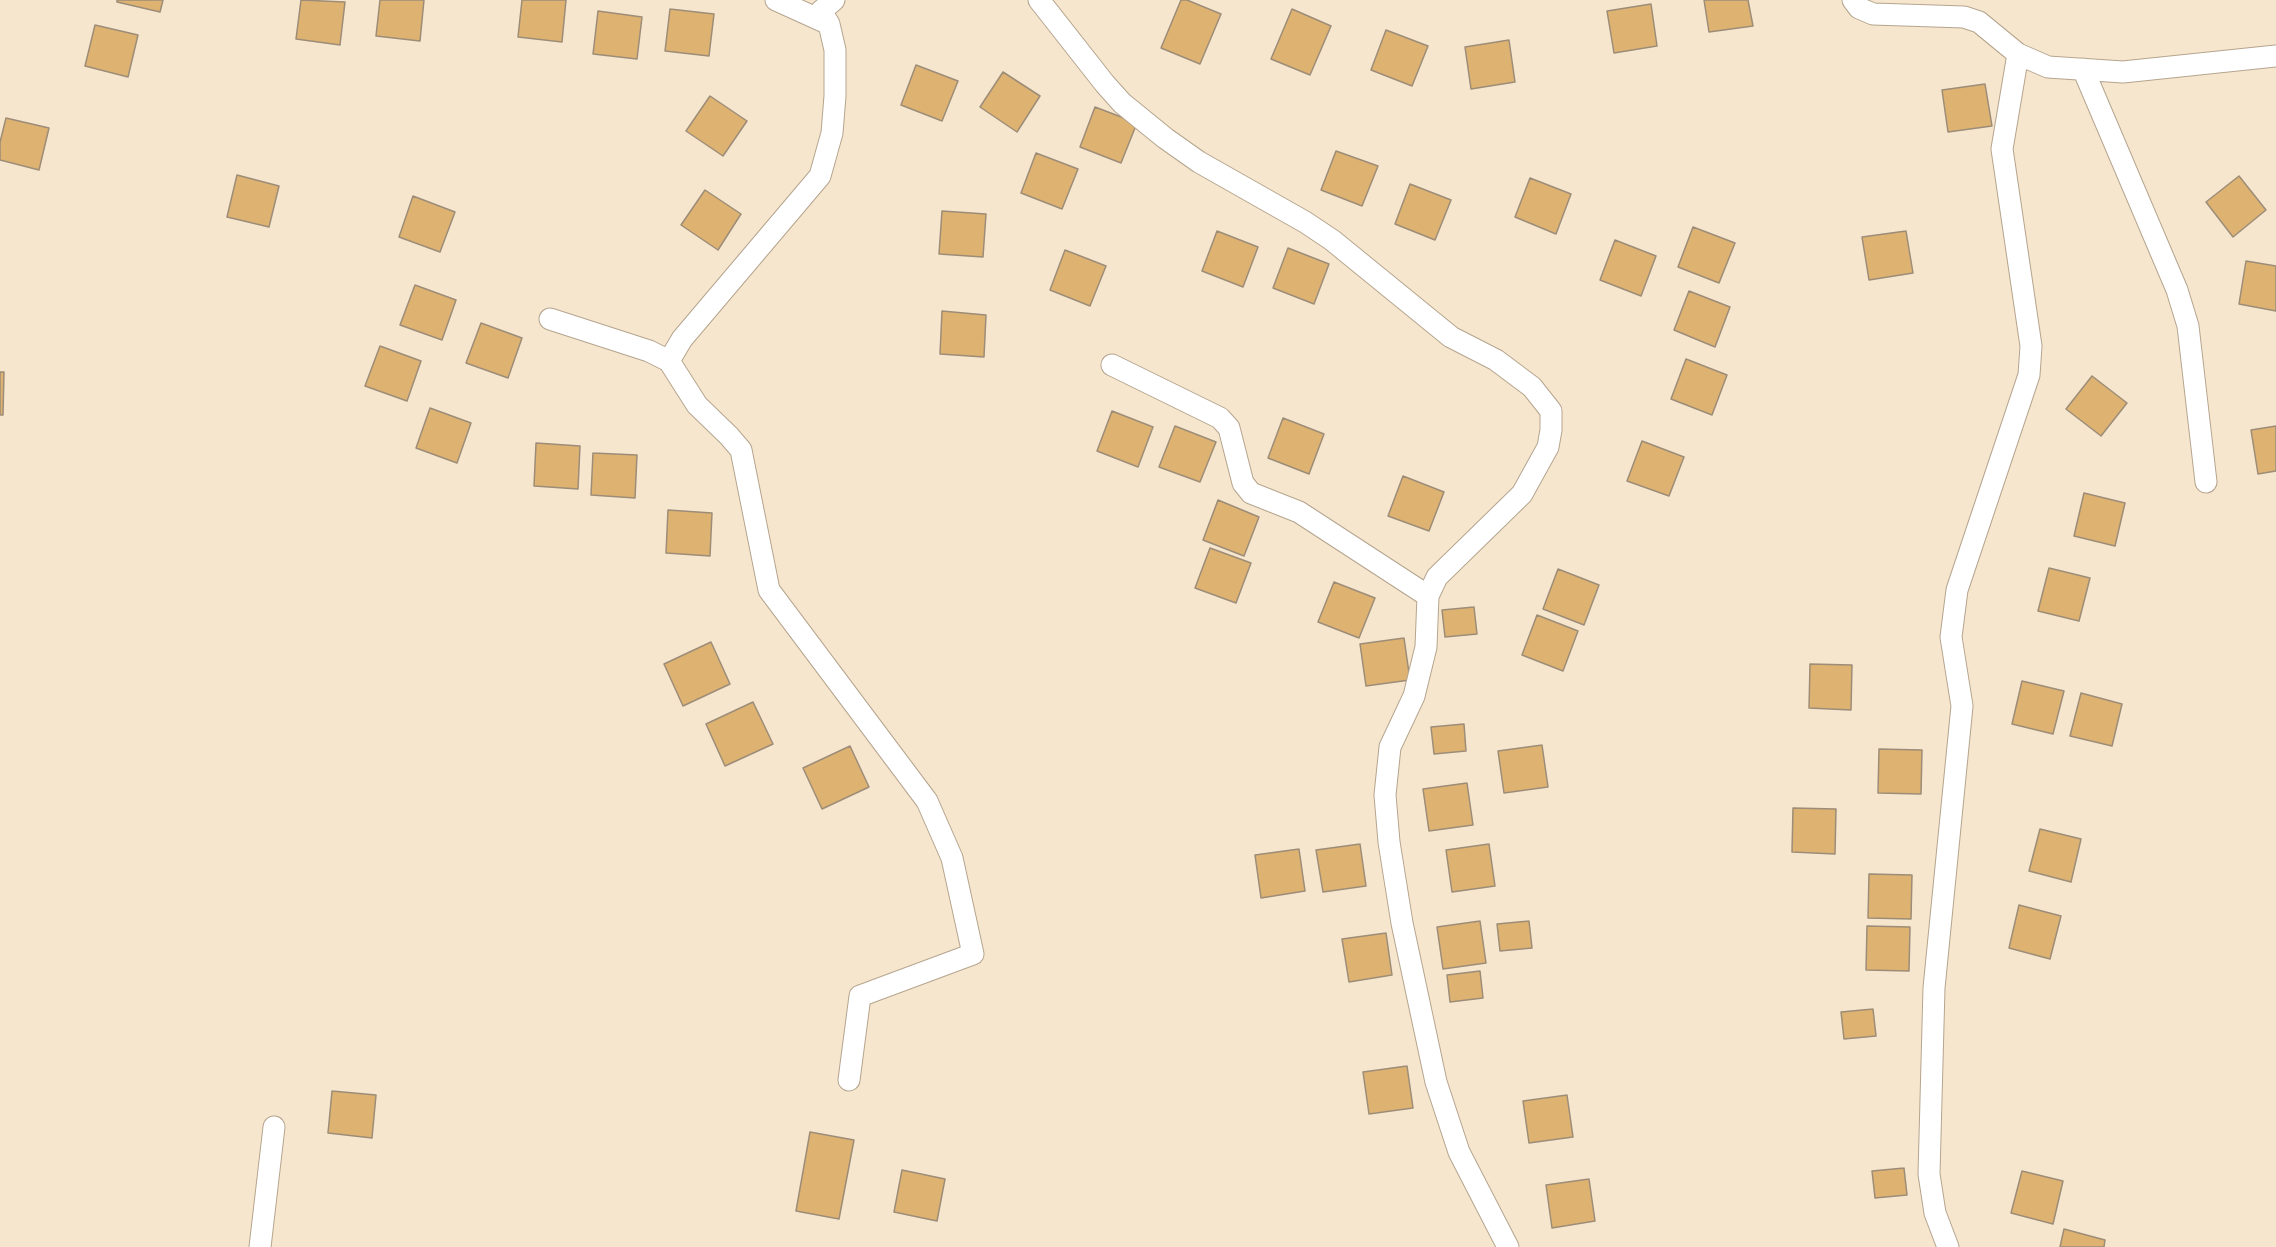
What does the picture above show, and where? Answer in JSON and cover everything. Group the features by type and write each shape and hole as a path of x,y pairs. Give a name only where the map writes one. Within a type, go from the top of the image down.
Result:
{"street":[{"path":"776,0 830,24"},
{"path":"669,361 682,339 820,176 832,133 835,96 835,50 830,24 821,11 834,0"},
{"path":"1039,0 1104,84 1122,103 1165,138 1199,162 1305,222 1332,240 1451,337 1496,360 1532,387 1551,411 1548,447 1522,494 1437,577 1428,596 1426,647 1414,696 1390,747 1385,795 1389,842 1402,923 1436,1082 1459,1152 1508,1247"},
{"path":"1853,0 1859,8 1873,14 1964,16 1979,22 2018,54 2048,67 2123,72 2276,56"},
{"path":"1948,1247 1935,1213 1929,1174 1934,988 1962,706 1952,638 1957,591 2029,375 2031,346 2002,148 2018,54"},
{"path":"2083,69 2178,290 2188,326 2206,482"},
{"path":"550,319 649,351 669,361 697,405 741,450 769,591 927,801 952,858 973,954 860,996 849,1080"},
{"path":"1112,365 1220,418 1229,428 1243,483 1251,493 1299,512 1428,596"},
{"path":"260,1247 273,1127"}],"building":[{"path":"117,0 163,0 160,12 117,2"},
{"path":"301,0 345,2 340,45 296,39"},
{"path":"380,0 424,0 420,41 376,36"},
{"path":"522,0 566,0 562,42 518,37"},
{"path":"1181,0 1187,0 1221,14 1200,64 1161,48"},
{"path":"1704,0 1748,0 1753,26 1709,32"},
{"path":"1651,4 1657,46 1614,53 1607,11"},
{"path":"670,9 714,14 709,56 665,51"},
{"path":"1292,9 1331,26 1310,75 1271,59"},
{"path":"598,11 642,17 637,59 593,54"},
{"path":"95,25 138,35 128,77 85,66"},
{"path":"1386,30 1428,46 1412,86 1371,70"},
{"path":"1509,40 1515,82 1471,89 1465,47"},
{"path":"916,65 958,81 942,121 901,105"},
{"path":"1003,72 1040,96 1017,132 980,107"},
{"path":"1985,84 1992,126 1948,132 1942,90"},
{"path":"710,96 747,121 723,156 686,131"},
{"path":"1095,107 1137,123 1121,163 1080,147"},
{"path":"6,118 49,128 39,170 0,160 0,142"},
{"path":"1336,151 1378,166 1362,206 1321,190"},
{"path":"1036,153 1078,169 1062,209 1021,193"},
{"path":"237,175 279,186 269,227 227,217"},
{"path":"2239,176 2266,210 2233,237 2206,202"},
{"path":"1530,178 1571,194 1556,234 1515,217"},
{"path":"1410,184 1451,200 1435,240 1395,224"},
{"path":"705,190 741,214 718,250 681,225"},
{"path":"413,196 455,212 440,252 399,237"},
{"path":"942,211 986,214 983,257 939,254"},
{"path":"1693,227 1735,243 1719,283 1678,267"},
{"path":"1217,231 1258,247 1243,287 1202,271"},
{"path":"1906,231 1913,273 1869,280 1862,237"},
{"path":"1615,240 1656,256 1641,296 1600,280"},
{"path":"1288,248 1329,264 1314,304 1273,288"},
{"path":"1065,250 1106,266 1090,306 1050,290"},
{"path":"2246,261 2276,266 2276,311 2239,304"},
{"path":"415,285 456,300 442,340 400,325"},
{"path":"1689,291 1730,307 1715,347 1674,330"},
{"path":"942,311 986,315 984,357 940,354"},
{"path":"481,323 522,338 508,378 466,363"},
{"path":"380,346 421,361 407,401 365,386"},
{"path":"1686,359 1727,375 1712,415 1671,399"},
{"path":"0,372 4,372 3,415 0,415"},
{"path":"2092,376 2127,403 2101,436 2066,409"},
{"path":"430,408 471,423 457,463 416,448"},
{"path":"1112,411 1153,427 1138,467 1097,451"},
{"path":"1283,418 1324,434 1309,474 1268,458"},
{"path":"1175,426 1216,442 1200,482 1159,467"},
{"path":"2276,426 2276,471 2258,474 2251,430"},
{"path":"1642,441 1684,457 1669,496 1627,481"},
{"path":"536,443 580,446 578,489 534,486"},
{"path":"593,453 637,455 635,498 591,495"},
{"path":"1403,476 1444,492 1429,531 1388,516"},
{"path":"2084,493 2125,503 2115,546 2074,536"},
{"path":"1218,500 1259,517 1244,556 1203,540"},
{"path":"668,510 712,513 710,556 666,553"},
{"path":"1210,548 1251,563 1236,603 1195,588"},
{"path":"2049,568 2090,578 2079,621 2038,611"},
{"path":"1558,569 1599,585 1584,625 1543,609"},
{"path":"1334,582 1375,598 1359,638 1318,622"},
{"path":"1474,607 1477,634 1445,637 1442,610"},
{"path":"1537,615 1578,631 1563,671 1522,655"},
{"path":"1404,638 1410,680 1366,686 1360,644"},
{"path":"711,642 730,684 683,706 664,664"},
{"path":"1810,664 1852,665 1851,710 1809,708"},
{"path":"2022,681 2064,691 2053,734 2012,724"},
{"path":"2081,693 2122,704 2112,746 2070,736"},
{"path":"753,702 773,744 725,766 706,724"},
{"path":"1464,724 1466,751 1434,754 1431,727"},
{"path":"1542,745 1548,787 1504,793 1498,751"},
{"path":"850,746 869,787 822,809 803,768"},
{"path":"1879,749 1922,750 1921,794 1878,793"},
{"path":"1467,783 1473,825 1429,831 1423,789"},
{"path":"1793,808 1836,809 1835,854 1792,852"},
{"path":"2040,829 2081,839 2071,882 2029,871"},
{"path":"1360,844 1366,886 1323,892 1316,850"},
{"path":"1489,844 1495,886 1452,892 1446,850"},
{"path":"1299,849 1305,891 1261,898 1255,855"},
{"path":"1869,874 1912,875 1911,919 1868,918"},
{"path":"2019,905 2061,916 2050,959 2009,948"},
{"path":"1480,921 1486,963 1443,969 1437,927"},
{"path":"1529,921 1532,948 1500,951 1497,924"},
{"path":"1867,926 1910,927 1909,971 1866,970"},
{"path":"1386,933 1392,975 1349,982 1342,939"},
{"path":"1480,971 1483,998 1450,1002 1447,975"},
{"path":"1873,1009 1876,1036 1844,1039 1841,1012"},
{"path":"1407,1066 1413,1108 1369,1114 1363,1072"},
{"path":"332,1091 376,1095 372,1138 328,1133"},
{"path":"1567,1095 1573,1137 1529,1143 1523,1101"},
{"path":"810,1132 854,1140 839,1219 796,1211"},
{"path":"1904,1168 1907,1195 1875,1198 1872,1171"},
{"path":"902,1170 945,1179 937,1221 894,1212"},
{"path":"2022,1171 2063,1181 2053,1224 2011,1213"},
{"path":"1589,1179 1595,1221 1552,1228 1546,1185"},
{"path":"2064,1229 2105,1240 2104,1247 2060,1247"}]}
